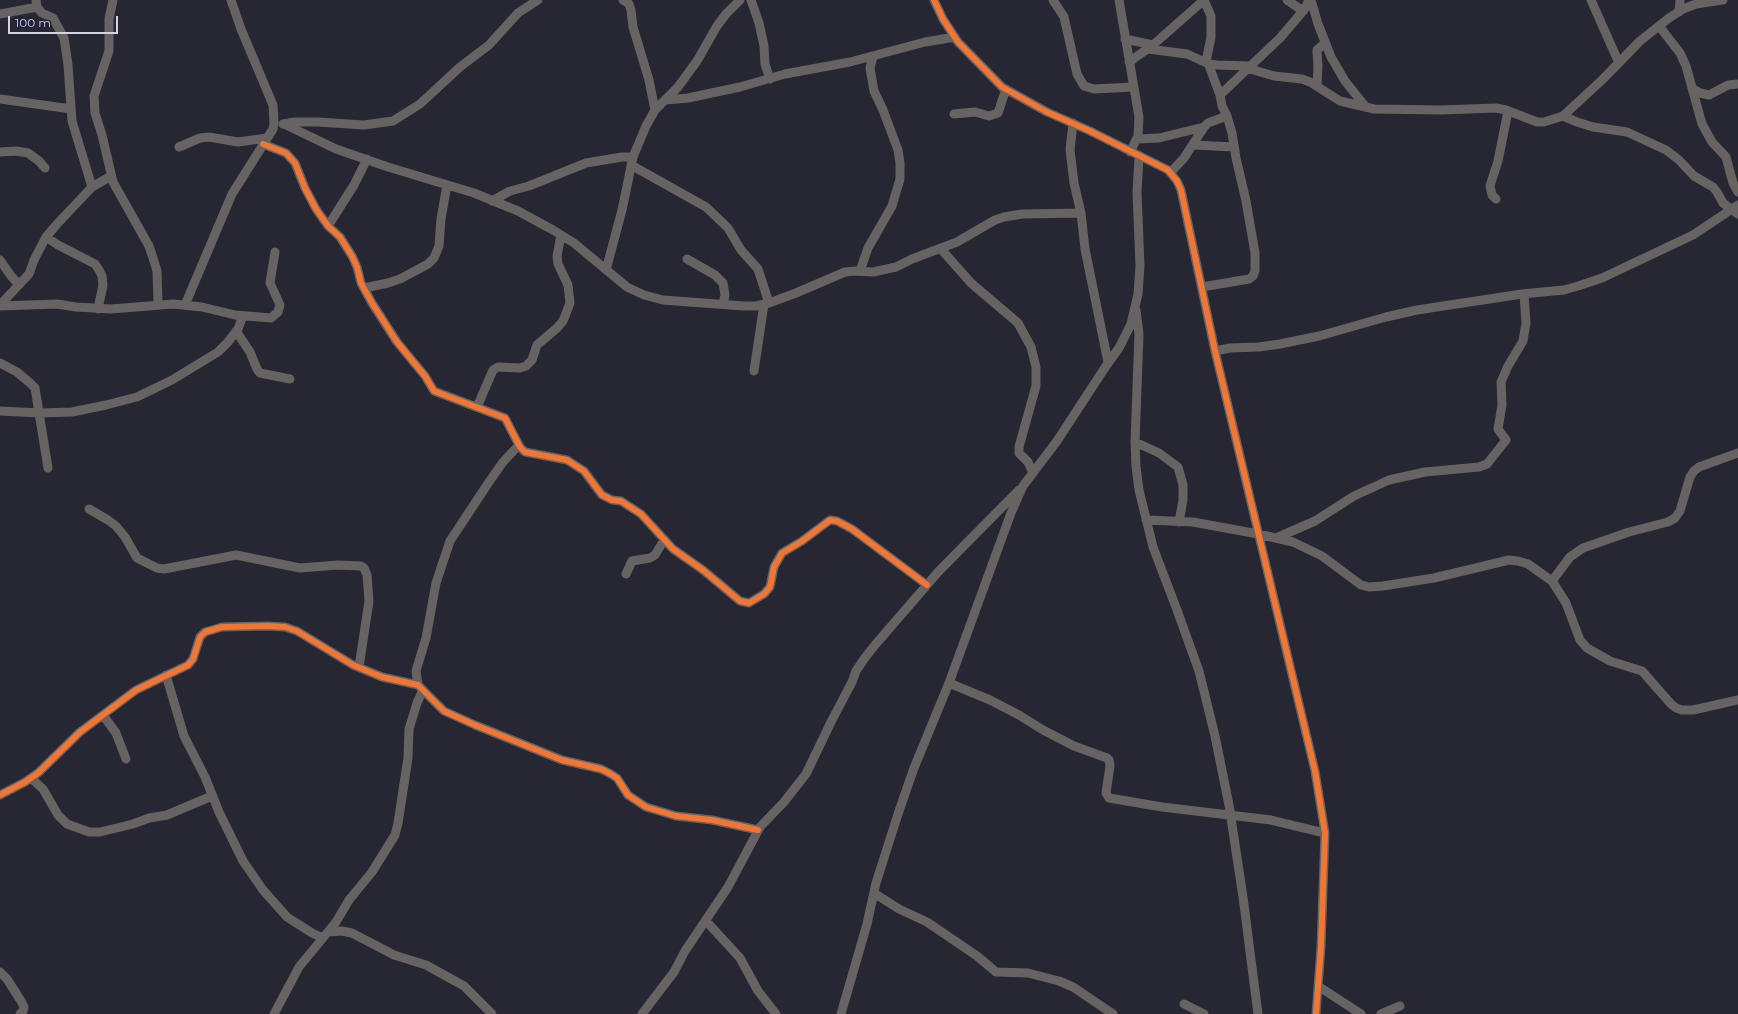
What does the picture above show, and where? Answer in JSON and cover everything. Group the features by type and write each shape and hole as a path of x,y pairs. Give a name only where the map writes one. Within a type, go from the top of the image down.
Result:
{"street":[{"path":"112,0 109,19 110,51 97,86 94,104 96,121 102,135 111,176 121,197 149,246 157,271 158,304"},
{"path":"185,305 232,194 273,129 274,123 274,110 266,87 241,29 231,0"},
{"path":"273,129 286,124 318,122 364,125 393,121 420,104 460,67 489,45 518,13 538,0"},
{"path":"623,0 629,4 631,10 633,27 649,80 655,110"},
{"path":"606,270 622,210 632,161 646,126 655,110 678,87 698,60 717,26 726,14 740,0"},
{"path":"751,0 759,23 764,46 765,64 770,79"},
{"path":"934,0 943,19 955,37 984,70 1006,89 1047,112 1073,123 1171,172 1181,190 1215,351 1313,764 1325,834 1321,947 1316,1014"},
{"path":"1053,0 1064,17 1077,74 1084,86 1094,89 1133,87"},
{"path":"1119,0 1138,117 1137,139 1130,152"},
{"path":"1129,62 1151,47 1203,0 1211,16 1211,37 1207,62 1232,132 1252,238 1255,271 1253,276 1248,279 1202,287"},
{"path":"1287,0 1303,11"},
{"path":"1220,95 1280,38 1303,11 1310,0"},
{"path":"1310,0 1325,43 1342,76 1365,106"},
{"path":"1591,0 1619,63"},
{"path":"1678,12 1680,0"},
{"path":"1125,39 1151,47 1187,54 1207,62 1226,66 1249,67 1274,76 1302,79 1317,86 1340,101 1365,106 1387,110 1496,108 1508,110 1537,122 1544,122 1563,116 1640,41 1678,12 1696,4 1723,0"},
{"path":"0,14 36,4 42,13 53,18 64,38 68,59 72,121 78,146 92,187"},
{"path":"1659,26 1680,53 1686,66 1697,109 1705,131 1712,142 1726,157 1733,183 1738,192"},
{"path":"666,100 688,98 748,85 785,74 873,57 925,42 955,37"},
{"path":"1317,86 1318,66 1316,53 1317,50 1325,43"},
{"path":"860,271 868,248 892,206 900,179 898,150 874,91 870,68 873,57"},
{"path":"1693,89 1700,93 1709,95 1728,85 1738,84"},
{"path":"954,114 975,112 989,116 998,113 1006,89"},
{"path":"0,99 71,109"},
{"path":"274,110 286,124 336,149 447,185 518,211 574,243 627,287 650,297 663,300 743,306 766,304 845,272 881,271 957,242 995,220 1004,217 1022,214 1081,213"},
{"path":"1496,199 1492,194 1490,186 1498,161 1508,110"},
{"path":"1171,172 1184,158 1208,123 1227,116"},
{"path":"1563,116 1593,127 1627,132 1666,150 1679,160 1694,176 1713,187 1718,192 1723,203 1736,210"},
{"path":"1073,123 1070,150 1074,183 1081,213 1085,249 1108,362"},
{"path":"1137,139 1160,138 1204,127"},
{"path":"179,147 200,138 210,137 238,142 265,141 286,153 292,158 316,209 328,226 340,238 352,256 364,288 397,342 425,376 434,391 505,418 519,445 525,452 567,460 584,471 602,495 612,500 621,501 644,517 664,540 716,581 736,599 745,604 758,598 770,587 774,567 782,553 802,541 830,520 837,521 852,529 927,585"},
{"path":"1193,145 1234,147"},
{"path":"0,152 16,151 28,153 39,160 45,168"},
{"path":"642,1014 674,972 685,951 732,881 758,830 766,819 789,797 806,774 852,682 856,671 864,659 927,585 979,529 1023,486 1057,441 1124,340 1138,294 1140,266 1137,192 1139,156"},
{"path":"492,201 510,191 529,186 586,163 622,157 632,161 706,207 728,228 741,250 758,269 766,304 754,371"},
{"path":"328,226 354,185 367,159"},
{"path":"0,306 29,274 34,260 46,237 92,187 111,176"},
{"path":"364,288 383,285 400,279 428,264 434,258 439,246 441,219 447,185"},
{"path":"1215,351 1230,348 1259,347 1280,344 1319,336 1417,310 1524,294 1564,290 1602,278 1693,235 1736,210"},
{"path":"477,407 493,370 498,367 520,368 526,366 532,360 537,345 563,321 570,303 570,298 568,285 558,264 557,256 561,235"},
{"path":"46,237 58,245 95,264 102,276 103,285 98,309"},
{"path":"941,249 971,283 1018,323 1031,347 1036,367 1036,386 1019,447 1019,453 1028,462 1033,473"},
{"path":"0,306 57,304 111,309 158,304 185,305 266,319 271,318 278,312 280,305 270,282 275,252"},
{"path":"687,259 715,275 723,283 725,296 723,304"},
{"path":"0,260 19,285"},
{"path":"1276,538 1315,521 1354,496 1389,480 1425,472 1479,467 1487,464 1506,440 1498,429 1502,405 1501,382 1508,366 1523,341 1526,323 1524,294"},
{"path":"1135,306 1139,334 1135,442 1136,466 1146,520 1155,554 1176,604 1199,671 1215,736 1230,815 1243,897 1258,1014"},
{"path":"0,411 40,413 72,412 137,397 156,389 218,352 236,331 243,316"},
{"path":"236,331 250,352 260,373 290,379"},
{"path":"0,362 17,372 30,383 36,394 48,468"},
{"path":"1135,442 1158,453 1178,467 1183,485 1183,500 1179,522"},
{"path":"274,1014 299,967 372,872 395,835 408,758 409,729 420,688 416,671 426,638 436,583 442,561 450,540 503,462 519,445"},
{"path":"1552,581 1570,557 1583,548 1629,532 1668,522 1675,518 1680,511 1690,478 1694,471 1699,467 1738,453"},
{"path":"841,1014 867,924 884,856 914,768 949,683 1011,513 1023,486"},
{"path":"89,509 116,526 125,537 137,558 157,568 164,569 232,555 251,557 300,568 338,565 361,566 364,568 367,575 369,601 359,667"},
{"path":"1146,520 1193,522 1293,542 1322,556 1361,585 1369,587 1434,578 1509,560 1528,564 1552,581 1566,603 1574,626 1584,644 1610,661 1642,671 1676,708 1682,710 1693,710 1738,700"},
{"path":"626,574 632,561 650,558 655,555 664,540"},
{"path":"0,795 31,778 80,732 136,690 188,665 193,659 200,637 205,632 222,627 285,627 307,636 359,667 382,678 420,688 444,711 456,717 562,760 609,772 617,778 628,795 646,807 676,816 712,820 758,830"},
{"path":"166,675 184,736 205,777 212,796 243,861 263,890 287,917 312,933 325,935 342,931 352,933 394,955 426,965 464,986 492,1014"},
{"path":"949,683 990,700 1074,746 1107,758 1110,766 1106,794 1109,798 1271,820 1325,834"},
{"path":"102,715 116,733 126,759"},
{"path":"31,778 43,789 58,815 67,824 89,832 100,832 133,824 149,818 167,815 212,796"},
{"path":"874,893 927,922 977,956 996,972 1028,973 1059,981 1085,994 1113,1014"},
{"path":"706,921 740,958 758,991 776,1014"},
{"path":"0,972 22,1000 24,1011 20,1014"},
{"path":"1318,986 1362,1014"},
{"path":"1184,1004 1204,1014"},
{"path":"1381,1014 1400,1006"}],"cycle path":[{"path":"934,0 943,19 958,42 1002,87 1047,112 1090,131 1168,170 1177,181 1181,190 1215,351 1315,771 1325,833 1321,947 1316,1014"},
{"path":"263,144 286,153 295,163 305,188 316,209 328,226 340,237 352,256 357,267 361,283 372,303 397,342 425,376 434,391 505,418 520,447 525,452 567,460 584,471 602,495 612,500 621,501 641,514 673,549 703,570 740,601 749,603 764,594 770,587 774,567 782,553 802,541 830,520 837,521 852,529 927,585"},
{"path":"0,795 25,782 38,773 80,732 136,690 188,665 193,659 200,637 205,632 222,627 268,626 285,627 297,631 353,665 382,677 418,685 444,711 475,725 562,760 601,769 617,778 628,795 646,807 676,816 712,820 758,830"}]}
